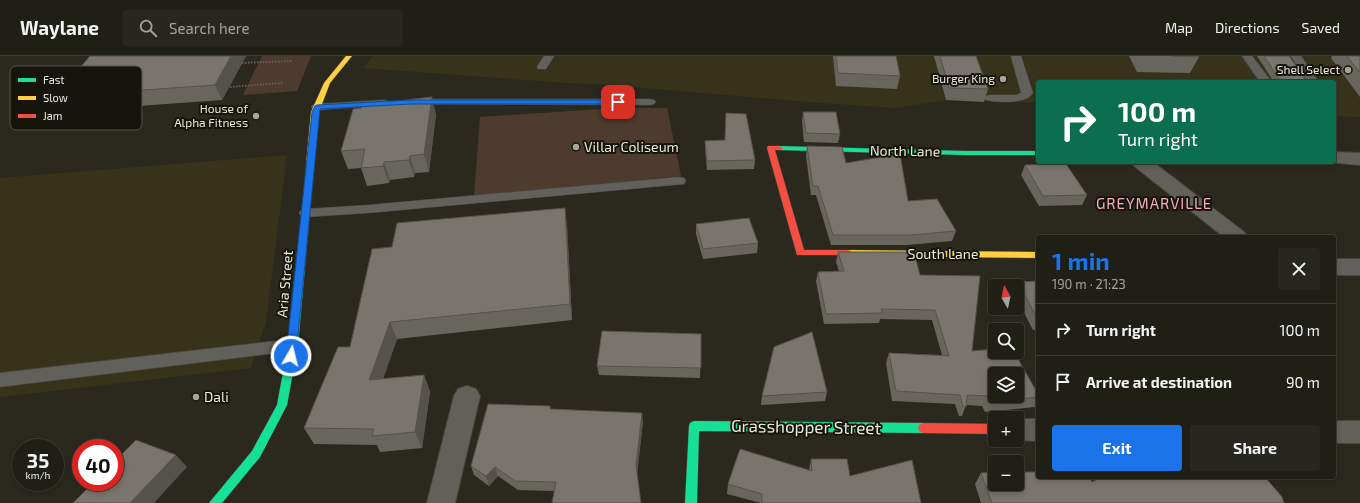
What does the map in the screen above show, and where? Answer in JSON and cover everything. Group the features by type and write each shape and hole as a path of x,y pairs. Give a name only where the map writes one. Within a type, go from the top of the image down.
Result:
{"street":[{"name":"Aria Street","path":"215,503 256,454 282,405 293,345 315,112 327,83 349,56"},
{"name":"North Lane","path":"800,253 771,148 965,153 1036,152"},
{"path":"1336,158 1360,158"},
{"path":"1144,164 1234,235"},
{"name":"South Lane","path":"800,253 1036,255"},
{"path":"1336,267 1360,267"},
{"path":"441,503 467,396"},
{"name":"Grasshopper Street","path":"691,503 694,426 988,429"},
{"path":"1024,430 1036,430"},
{"path":"1336,432 1360,432"}],"lane":[{"path":"542,68 549,56"},
{"path":"990,98 1018,98 1026,95 1027,93 1016,56"},
{"path":"1247,56 1265,80"},
{"path":"1296,56 1312,80"},
{"path":"317,107 400,103 650,102"},
{"path":"306,213 368,209 680,181"},
{"path":"0,380 293,345"}],"path":[{"path":"237,63 292,61"},
{"path":"230,87 283,83"}],"shaded area":[{"path":"262,56 311,56 297,91 243,95"},
{"path":"373,56 1360,56 1360,117 1336,116 1336,80 1036,80 1036,103 946,100 895,108 598,84 363,68"},
{"name":"Villar Coliseum","path":"615,108 667,108 681,176 474,196 480,117"},
{"path":"287,155 266,322 251,368 0,397 0,178"}],"building":[{"path":"90,56 231,56 215,85 142,90 142,66 82,66"},
{"path":"836,56 896,56 900,76 838,73"},
{"path":"940,56 976,56 988,89 949,88"},
{"path":"1172,56 1198,56 1199,57"},
{"path":"1264,56 1289,56 1306,80 1280,80"},
{"path":"1347,56 1360,56 1360,73"},
{"path":"432,97 424,154 410,156 409,160 384,162 383,166 361,168 365,149 341,151 353,109 361,108 362,105"},
{"path":"803,112 836,112 840,134 806,133"},
{"path":"726,113 746,114 755,160 707,161 705,141 725,140"},
{"path":"807,146 842,147 846,163 900,154 908,201 937,199 956,231 910,235 833,235 818,186 813,186"},
{"path":"1066,164 1087,195 1043,196 1025,165"},
{"path":"565,208 570,304 390,322 369,380 424,375 415,432 372,436 374,429 304,428 338,347 350,347 372,249 392,247 397,223"},
{"path":"749,218 758,243 703,249 696,224"},
{"path":"838,252 914,252 920,275 980,276 972,351 988,350 988,359 1018,359 1023,367 988,367 988,398 987,396 967,395 966,407 963,406 960,395 896,391 889,353 949,356 935,310 881,309 882,313 826,314 818,272 844,271"},
{"path":"1036,281 1036,316 1024,293 1024,282"},
{"path":"602,331 701,334 701,368 597,366"},
{"path":"812,332 827,392 762,396 774,347"},
{"path":"1024,370 1036,390 1036,397 1024,399"},
{"path":"488,404 550,406 550,409 642,413 636,465 641,503 552,503 556,482 515,481 495,467 486,476 471,466"},
{"path":"136,440 176,455 130,503 73,503 85,491 124,491 124,452"},
{"path":"740,449 812,471 811,459 847,459 850,476 912,460 921,503 762,503 762,494 728,484"},
{"path":"988,472 988,491 1024,491 1024,472 1036,472 1036,479 1090,479 1092,482 1097,479 1267,479 1282,497 1284,503 992,503 981,473"}],"traffic: fast":[{"path":"779,148 965,153 1036,153"},
{"path":"215,503 256,454 282,405 293,345 310,165"},
{"path":"691,503 694,426 923,428"}],"traffic: slow":[{"path":"310,165 315,112 327,83 349,56"},
{"path":"848,253 1036,255"}],"traffic: jam":[{"path":"779,148 771,148 800,253 848,253"},
{"path":"923,428 988,429"}],"place":[{"name":"Shell Select","path":"1348,70"},
{"name":"Burger King","path":"1003,79"},
{"name":"House of Alpha Fitness","path":"256,116"},
{"name":"Villar Coliseum","path":"576,147"},
{"name":"Dali","path":"196,397"}],"district":[{"name":"GREYMARVILLE","path":"1154,204"}],"route":[{"path":"291,356 315,112 317,107 411,102 618,102"}]}
